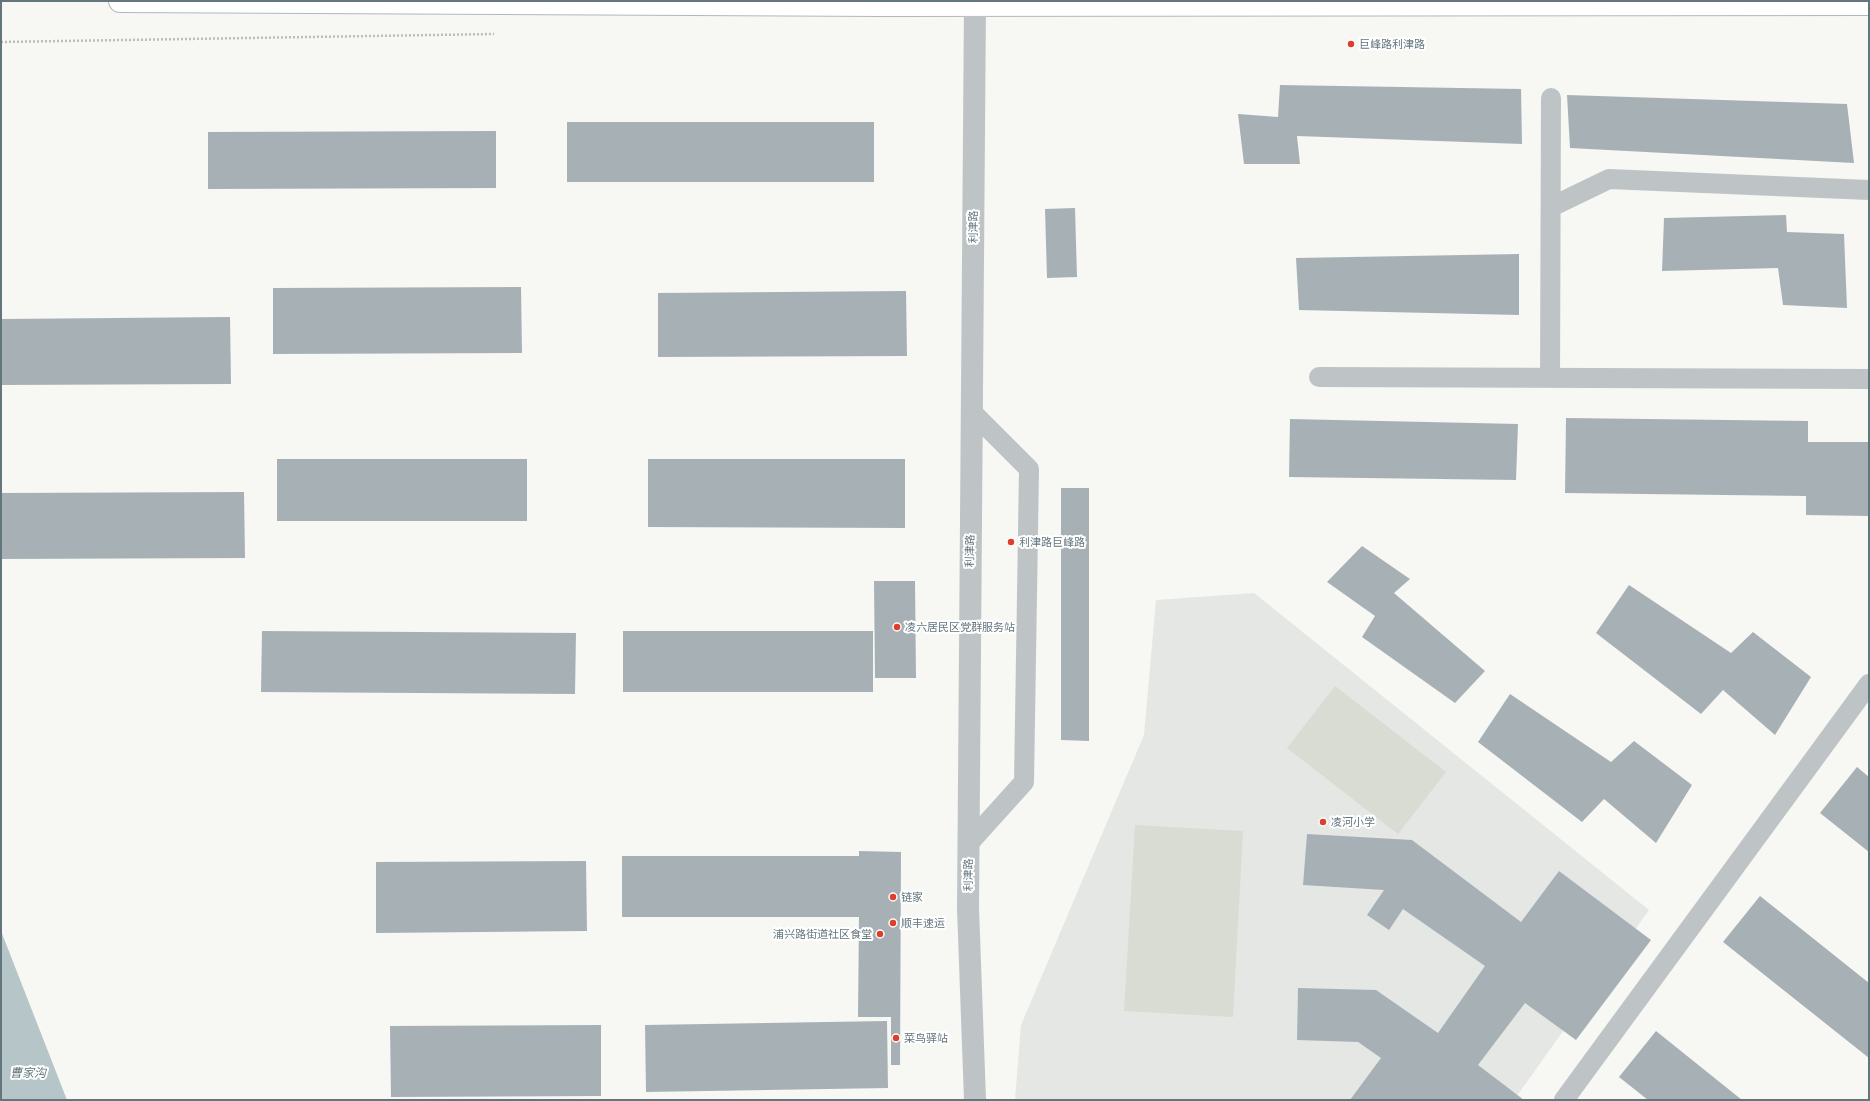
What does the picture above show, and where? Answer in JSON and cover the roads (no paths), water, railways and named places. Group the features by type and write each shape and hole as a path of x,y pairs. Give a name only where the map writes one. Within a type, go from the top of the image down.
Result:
{"main road":[{"path":"120,1 1869,4"}],"street":[{"name":"利津路","path":"975,3 968,908 975,1100"}],"lane":[{"path":"1550,378 1551,98"},
{"path":"1550,207 1609,178 1869,190"},
{"path":"1319,377 1869,379"},
{"path":"969,843 1024,782 1030,469 972,412"},
{"path":"1564,1100 1869,684"}],"water":[{"name":"曹家沟","path":"1,931 67,1100 1,1100"}],"place":[{"name":"巨峰路利津路","path":"1351,44"},
{"name":"利津路巨峰路","path":"1011,542"},
{"name":"凌六居民区党群服务站","path":"897,627"},
{"name":"凌河小学","path":"1323,822"},
{"name":"链家","path":"893,897"},
{"name":"顺丰速运","path":"893,923"},
{"name":"浦兴路街道社区食堂","path":"880,934"},
{"name":"菜鸟驿站","path":"896,1038"}]}
